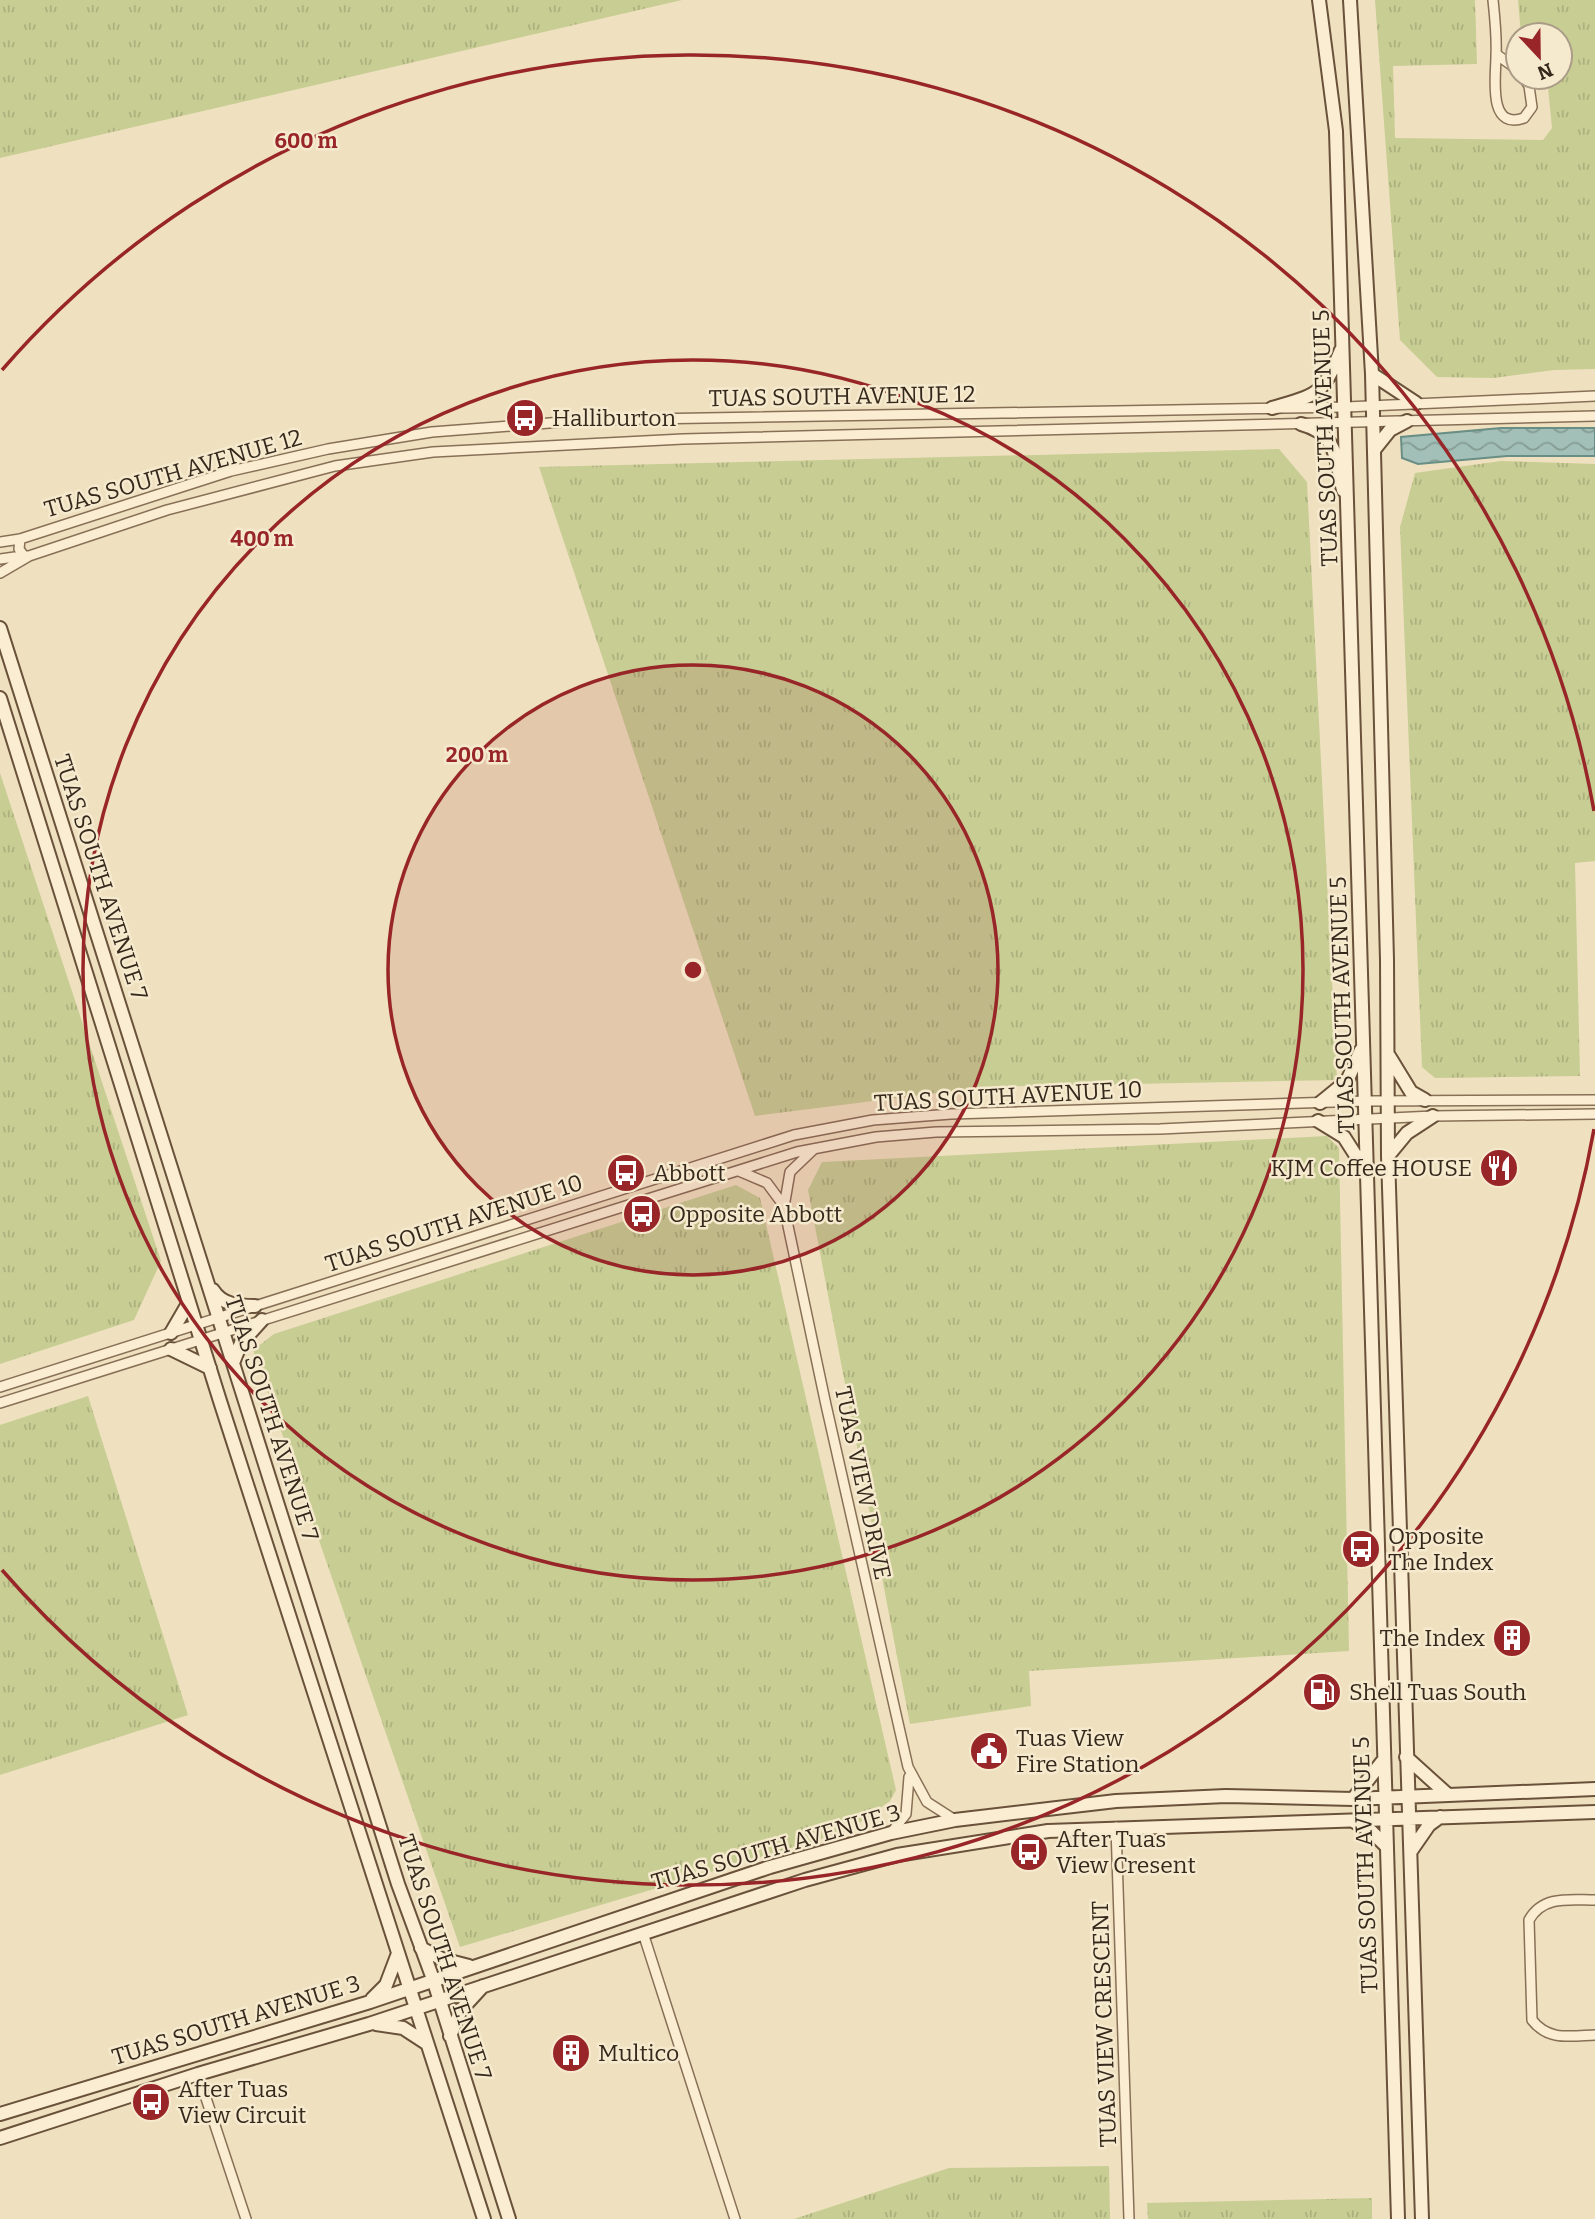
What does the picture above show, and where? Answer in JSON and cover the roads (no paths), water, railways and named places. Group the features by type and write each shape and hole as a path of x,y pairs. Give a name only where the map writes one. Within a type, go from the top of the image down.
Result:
{"street":[{"name":"TUAS SOUTH AVENUE 5","path":"1319,0 1336,131 1346,407 1367,1101 1383,1797 1398,2219"},
{"name":"TUAS SOUTH AVENUE 5","path":"1350,0 1372,374 1389,1101 1388,1156 1422,2219"},
{"path":"1493,0 1495,98 1502,115 1508,119 1524,118 1532,107 1530,91"},
{"path":"1496,54 1504,60"},
{"path":"1272,408 1320,391 1328,382 1343,344"},
{"path":"1372,374 1416,404"},
{"name":"TUAS SOUTH AVENUE 12","path":"0,542 20,539 231,471 328,449 432,432 588,420 1346,407 1595,396"},
{"name":"TUAS SOUTH AVENUE 12","path":"0,559 27,556 167,510 335,466 433,452 590,442 1595,416"},
{"path":"1374,451 1390,430 1407,421"},
{"path":"1301,424 1316,428 1329,439 1348,511"},
{"path":"0,535 35,532"},
{"name":"TUAS SOUTH AVENUE 12","path":"20,539 18,546 27,556"},
{"path":"0,573 27,556"},
{"name":"TUAS SOUTH AVENUE 7","path":"0,628 398,1884 433,1979 509,2219"},
{"name":"TUAS SOUTH AVENUE 7","path":"0,698 196,1325 397,1956 484,2219"},
{"path":"1320,1103 1347,1081 1358,1061 1364,1038"},
{"path":"1388,1056 1410,1090 1425,1100"},
{"name":"TUAS SOUTH AVENUE 10","path":"0,1387 794,1135 873,1120 951,1114 1367,1101 1595,1100"},
{"name":"TUAS SOUTH AVENUE 10","path":"0,1404 738,1170 816,1149 876,1138 936,1132 1160,1129 1433,1116 1595,1114"},
{"path":"1388,1156 1407,1133 1433,1116"},
{"path":"1318,1121 1345,1138 1367,1173"},
{"name":"TUAS VIEW DRIVE","path":"816,1149 790,1172 785,1207 825,1405 908,1767 906,1814 891,1833"},
{"name":"TUAS VIEW DRIVE","path":"738,1170 767,1183 785,1207"},
{"path":"206,1277 219,1298 243,1306 255,1306"},
{"path":"171,1333 189,1302"},
{"path":"233,1363 242,1343 262,1320"},
{"path":"172,1349 210,1368"},
{"path":"1406,1757 1447,1794"},
{"path":"1353,1799 1382,1762"},
{"name":"TUAS VIEW DRIVE","path":"908,1767 927,1802 955,1820"},
{"name":"TUAS SOUTH AVENUE 3","path":"0,2114 370,2002 770,1867 891,1833 955,1820 1116,1801 1226,1797 1353,1799 1595,1789"},
{"path":"1017,1812 1021,1826 1028,1832"},
{"name":"TUAS SOUTH AVENUE 3","path":"0,2138 198,2074 369,2024 805,1880 897,1855 1028,1832 1595,1812"},
{"path":"1411,1851 1429,1825 1440,1817"},
{"path":"1352,1821 1371,1831 1386,1846"},
{"name":"TUAS VIEW CRESCENT","path":"1116,1827 1129,2219"},
{"path":"1595,1900 1550,1901 1534,1911 1529,1920 1532,2020 1539,2029 1552,2036 1595,2035"},
{"path":"643,1933 735,2219"},
{"path":"421,1948 442,1959 472,1966"},
{"path":"370,2002 386,1984 397,1956"},
{"path":"450,2036 461,2010 486,1984"},
{"path":"369,2024 393,2025 426,2043"},
{"path":"198,2074 246,2219"}],"water":[{"path":"1501,428 1595,428 1595,456 1507,456 1418,464 1402,458 1401,437"}],"place":[{"name":"Halliburton","path":"525,418"},
{"name":"KJM Coffee HOUSE","path":"1499,1168"},
{"name":"Abbott","path":"626,1173"},
{"name":"Opposite Abbott","path":"642,1214"},
{"name":"Opposite The Index","path":"1361,1549"},
{"name":"The Index","path":"1512,1638"},
{"name":"Shell Tuas South","path":"1322,1692"},
{"name":"Tuas View Fire Station","path":"989,1751"},
{"name":"After Tuas View Cresent","path":"1029,1852"},
{"name":"Multico","path":"571,2053"},
{"name":"After Tuas View Circuit","path":"151,2102"}]}
